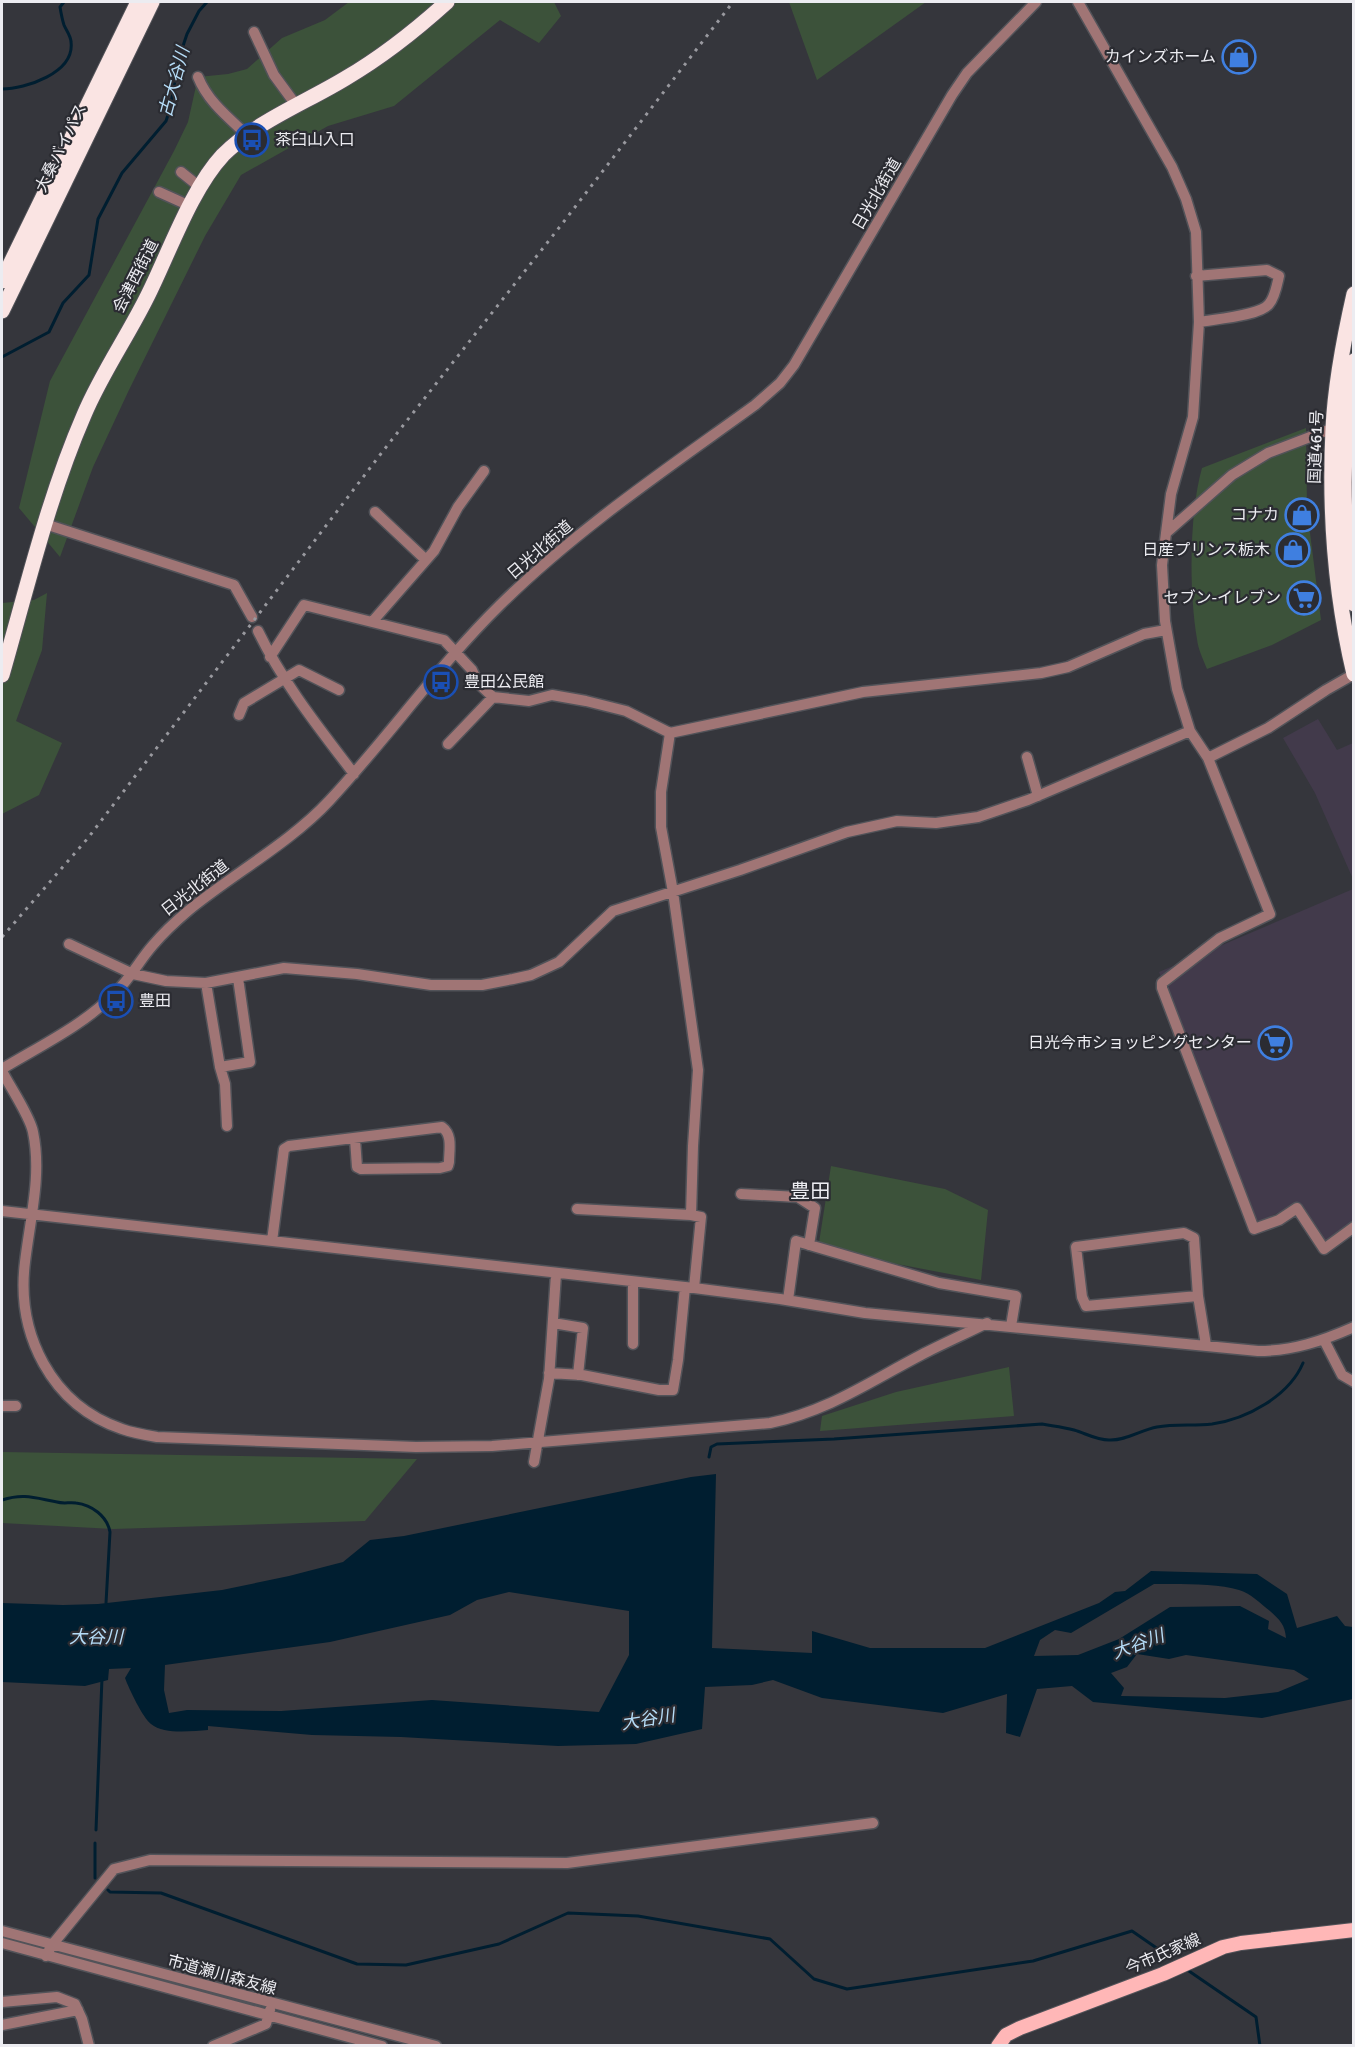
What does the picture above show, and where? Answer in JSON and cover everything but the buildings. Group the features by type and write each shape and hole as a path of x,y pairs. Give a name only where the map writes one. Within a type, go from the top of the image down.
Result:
{"highway":[{"name":"大桑バイパス","path":"2,280 138,2"},
{"name":"大桑バイパス","path":"2,311 152,2"},
{"name":"会津西街道","path":"2,675 45,524 84,413 145,302 190,206 201,188 222,157 248,136 274,117 346,78 382,54 447,2"},
{"name":"国道461号","path":"1353,294 1339,371 1344,424 1345,510 1353,604"},
{"name":"国道461号","path":"1353,361 1332,513 1345,638 1353,674"}],"main road":[{"name":"今市氏家線","path":"998,2046 1006,2036 1020,2028 1152,1978 1222,1947 1353,1930"}],"street":[{"name":"日光北街道","path":"2,1070 89,1016 116,993 133,974 150,948 165,931 308,821 354,774 456,653 500,605 581,534 755,405 780,383 819,324 946,105 967,73 1036,2"},
{"path":"1078,2 1158,141 1186,199 1196,232 1199,322 1192,417 1172,494 1162,565 1166,630 1177,689 1190,731 1208,758 1270,914 1220,938 1162,983 1162,988 1254,1229 1279,1220 1297,1208 1324,1249 1353,1227"},
{"path":"255,32 274,75 296,105"},
{"path":"198,77 203,90 216,106 248,136"},
{"path":"181,172 201,188"},
{"path":"159,192 190,206"},
{"path":"1196,276 1267,270 1279,276 1269,306 1253,313 1199,322"},
{"path":"1166,533 1232,475 1268,453 1344,424"},
{"path":"372,622 434,551 458,507 483,471"},
{"path":"375,512 426,560"},
{"path":"45,524 234,585 252,617"},
{"path":"270,657 304,605 444,640 472,670 478,683 493,697 529,701 552,695 586,701 626,711 670,733 862,692 1041,673 1068,667 1144,634 1166,630"},
{"path":"258,631 270,657 302,706 354,774"},
{"path":"239,715 244,703 299,670 339,690"},
{"path":"1208,758 1268,728 1353,674"},
{"path":"448,744 493,697"},
{"path":"69,944 133,974 166,981 206,982 284,968 357,974 431,985 482,985 531,975 559,962 613,911 847,832 897,821 936,823 978,817 1038,796 1190,731"},
{"path":"670,733 661,792 661,827 673,892 698,1070 691,1215"},
{"path":"1027,757 1038,796"},
{"path":"220,1067 250,1062 238,978"},
{"path":"206,982 220,1067 225,1084 227,1126"},
{"path":"2,1070 33,1128 36,1172 23,1287 27,1326 34,1347 44,1365 73,1401 95,1416 122,1429 157,1437 416,1447 492,1446 704,1430 790,1419 811,1413 850,1395 920,1355 988,1323"},
{"path":"272,1241 284,1149 289,1146 442,1127 448,1132 449,1137 448,1166 440,1168 357,1167 355,1138"},
{"path":"741,1194 798,1197 815,1208 809,1245"},
{"path":"549,1373 578,1375 659,1390 673,1390 701,1217 577,1209"},
{"path":"2,1210 784,1299 865,1313 1206,1345 1278,1351 1324,1340 1353,1327"},
{"path":"1198,1296 1086,1306 1082,1297 1076,1247 1184,1233 1194,1238 1198,1296 1206,1345"},
{"path":"784,1299 796,1241 939,1283 1016,1296 1011,1326"},
{"path":"534,1462 549,1373 556,1274"},
{"path":"633,1282 633,1344"},
{"path":"553,1323 584,1328 578,1375"},
{"path":"1324,1340 1342,1375 1353,1382"},
{"path":"2,1406 16,1406"},
{"path":"46,1956 52,1945 114,1869 150,1860 567,1863 873,1823"},
{"name":"市道瀬川森友線","path":"2,1931 270,2009 382,2046"},
{"name":"市道瀬川森友線","path":"2,1943 46,1956 436,2046"},
{"path":"2,2002 57,1996 75,2004 89,2046"},
{"path":"213,2046 266,2024 270,2009"},
{"path":"2,2025 78,2010"}],"shaded area":[{"path":"1318,719 1337,750 1353,743 1353,879 1315,793 1283,738"},
{"name":"日光今市ショッピングセンター","path":"1353,889 1353,1223 1331,1241 1324,1240 1299,1203 1256,1223 1159,972"}],"green space":[{"path":"349,2 554,2 561,16 539,43 500,20 394,106 328,126 241,175 205,236 128,392 93,467 60,557 19,508 50,381 174,151 188,122 198,77 228,74 247,69 282,38 325,20"},
{"path":"789,2 926,2 817,80"},
{"path":"1306,428 1307,509 1321,620 1272,645 1207,669 1198,643 1194,620 1192,576 1195,508 1202,468"},
{"path":"47,593 42,650 16,721 62,743 39,795 2,814 2,603 34,600"},
{"path":"831,1166 945,1189 988,1210 981,1280 818,1249"},
{"path":"1009,1367 1014,1416 820,1431 822,1416 896,1392"},
{"path":"2,1452 417,1459 365,1521 113,1529 2,1523"}],"water":[{"name":"大谷川","path":"716,1474 712,1648 812,1653 812,1631 870,1648 985,1648 1099,1603 1115,1592 1125,1591 1151,1571 1257,1574 1287,1594 1297,1628 1337,1616 1345,1626 1353,1627 1353,1699 1262,1718 1093,1702 1072,1686 1037,1689 1020,1737 1006,1733 1007,1694 943,1713 822,1698 773,1680 752,1685 705,1687 702,1729 636,1744 558,1746 401,1737 312,1735 208,1726 208,1730 171,1731 151,1724 144,1716 125,1678 131,1668 109,1669 108,1680 85,1686 2,1682 2,1603 98,1604 222,1590 343,1562 370,1540 404,1536 691,1477","holes":["1154,1584 1209,1585 1243,1591 1277,1617 1283,1626 1286,1638 1268,1629 1269,1621 1240,1606 1170,1607 1119,1639 1078,1655 1034,1656 1040,1640 1055,1630 1071,1633","509,1592 629,1611 629,1655 599,1712 432,1700 281,1711 187,1710 169,1713 164,1690 165,1665 330,1642 450,1615 477,1600","1137,1654 1169,1659 1186,1655 1294,1670 1309,1679 1278,1692 1225,1698 1121,1696 1124,1688 1111,1673 1127,1667"]}],"waterway":[{"path":"2,89 23,86 47,77 65,62 70,53 71,42 60,7 64,2"},
{"name":"古大谷川","path":"2,357 49,332 63,303 89,275 98,219 122,173 166,121 179,58 187,34 199,11 207,2"},
{"path":"709,1457 711,1447 717,1444 834,1439 1042,1424 1074,1430 1104,1440 1115,1440 1157,1427 1212,1424 1239,1417 1265,1404 1288,1386 1303,1363"},
{"path":"2,1500 23,1497 59,1503 76,1503 93,1509 102,1516 110,1532 106,1603"},
{"path":"96,1830 102,1678"},
{"path":"95,1843 95,1878"},
{"path":"108,1890 110,1892 161,1893 357,1964 406,1965 499,1944 568,1913 638,1916 770,1939 814,1979 847,1989 1033,1961 1132,1931 1171,1958"},
{"path":"1186,1969 1256,2017 1260,2046"}],"railway":[{"path":"2,937 88,838 383,451 733,2"}],"place":[{"name":"カインズホーム","path":"1239,57"},
{"name":"茶臼山入口","path":"252,140"},
{"name":"コナカ","path":"1302,515"},
{"name":"日産プリンス栃木","path":"1293,550"},
{"name":"セブン-イレブン","path":"1304,598"},
{"name":"豊田公民館","path":"441,682"},
{"name":"豊田","path":"116,1001"},
{"name":"日光今市ショッピングセンター","path":"1275,1043"}],"district":[{"name":"豊田","path":"810,1191"}]}
